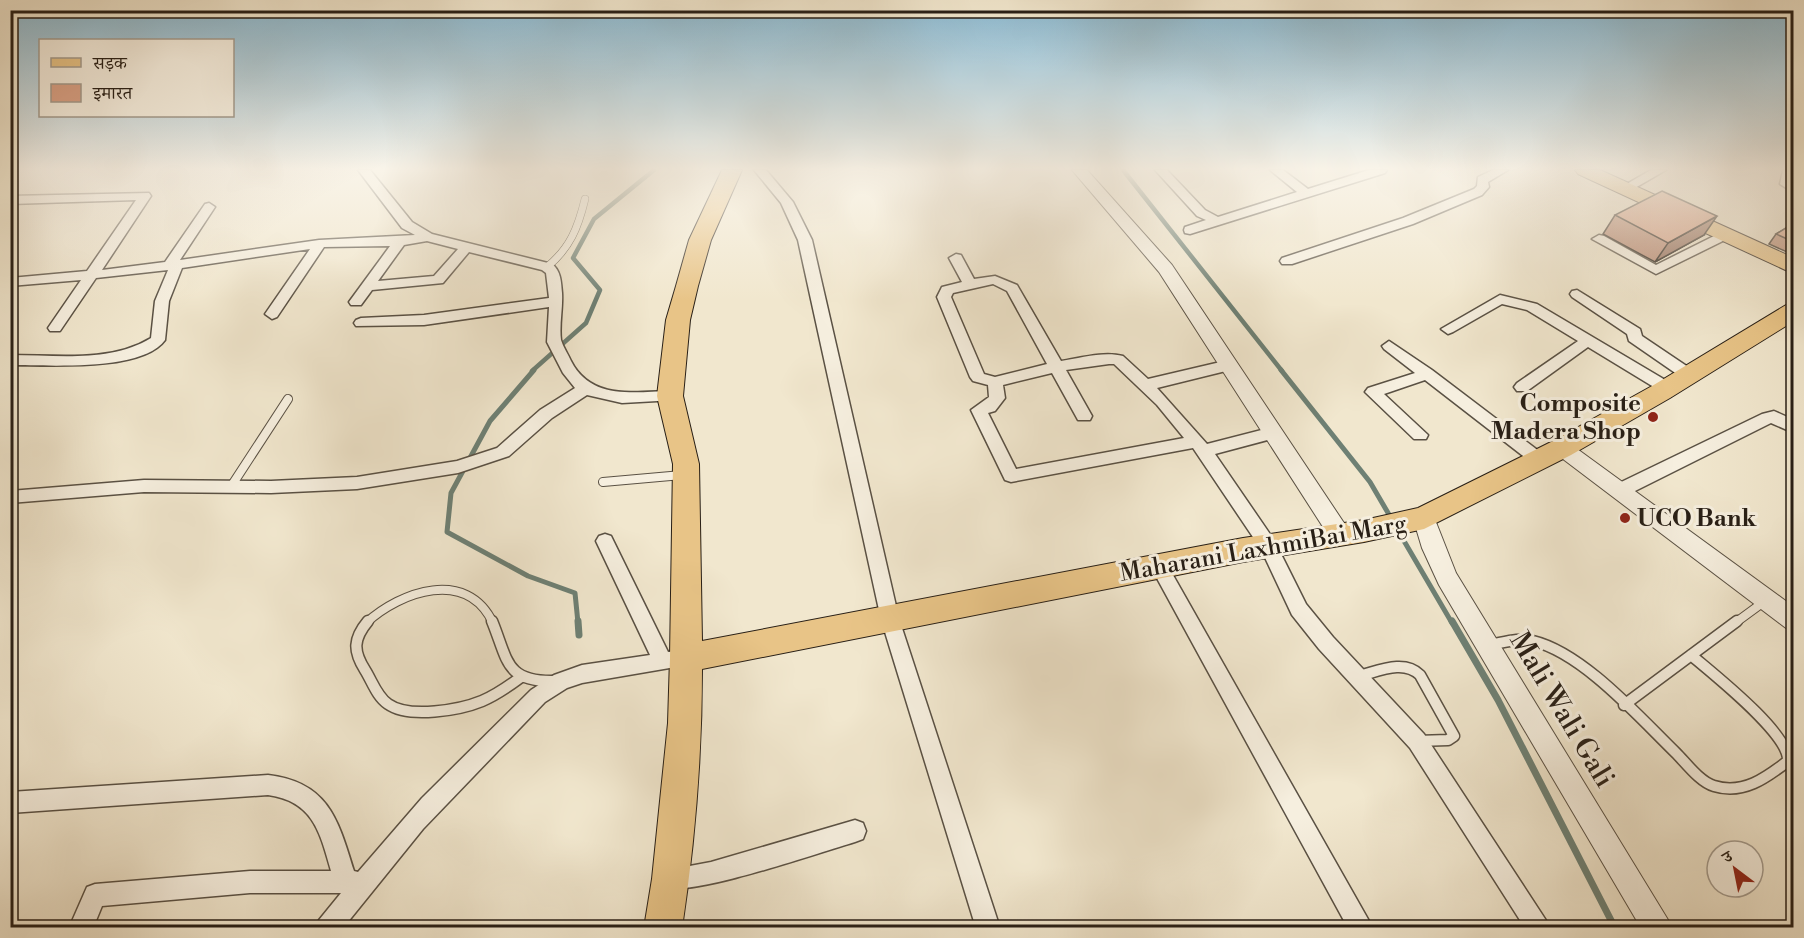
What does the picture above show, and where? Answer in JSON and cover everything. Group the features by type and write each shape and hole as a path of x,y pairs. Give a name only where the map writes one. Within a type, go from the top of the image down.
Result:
{"main road":[{"path":"663,927 671,879 685,723 674,660 686,464 670,396 678,320 700,240 712,214"},
{"path":"1678,214 1794,267"},
{"name":"Maharani LaxhmiBai Marg","path":"674,660 1159,566 1416,520 1562,448 1689,375 1794,310"}],"street":[{"path":"55,328 133,214"},
{"path":"10,360 112,358 151,345 158,340 158,310 173,265 205,214"},
{"path":"398,214 407,225 428,237 547,267 552,271 556,325 554,336 573,379 585,389 591,393 618,398 670,396"},
{"path":"793,214 805,240 890,619 988,927"},
{"path":"1117,214 1166,269 1273,433 1352,533"},
{"path":"1202,214 1217,222"},
{"path":"1190,230 1242,214"},
{"path":"1287,261 1425,214"},
{"path":"1599,239 1656,270 1724,235"},
{"path":"10,282 92,275 320,244 399,242 428,237"},
{"path":"356,302 399,242"},
{"path":"272,314 320,244"},
{"path":"367,286 438,280 466,247"},
{"path":"956,258 970,284"},
{"path":"1084,416 1055,367 1012,288 995,280 947,291 944,297 978,376 995,382 1055,367 1108,359 1118,360 1146,385 1200,446 1268,546 1299,609 1356,677 1417,741 1539,927"},
{"path":"1577,294 1635,332 1634,338 1689,375"},
{"path":"1448,329 1500,299 1515,301 1532,307 1667,388"},
{"path":"361,322 424,320 555,302"},
{"path":"1522,387 1589,340"},
{"path":"1389,346 1538,459"},
{"path":"1146,385 1229,365"},
{"path":"1420,435 1373,392 1427,375"},
{"path":"995,382 997,398 989,407 980,410 1011,476 1273,433"},
{"path":"10,497 144,486 271,487 357,483 466,465 503,452 546,414 585,389"},
{"path":"1621,490 1768,418 1774,417 1794,427"},
{"path":"1562,448 1794,621"},
{"name":"Mali Wali Gali","path":"1416,520 1447,578 1658,927"},
{"path":"327,927 356,882 372,871 416,820 538,696 561,681 582,674 674,660 605,541"},
{"path":"1159,566 1360,927"},
{"path":"10,803 268,785 296,790 312,804 330,831 356,882"},
{"path":"671,879 711,873 855,831"},
{"path":"81,927 94,896 250,882 356,882"}],"lane":[{"path":"547,267 566,252 574,237 581,214"},
{"path":"232,485 288,399"},
{"path":"603,482 686,475"},
{"path":"521,677 483,701 463,707 407,712 388,704 378,694 354,645 359,631 377,614 406,597 425,591 456,591 470,597 489,613 503,657 521,677 535,681 561,681"},
{"path":"1624,705 1766,601"},
{"path":"1488,645 1532,641 1554,648 1584,668 1710,785 1726,790 1739,790 1767,778 1788,761 1788,751 1782,741 1691,655"},
{"path":"1356,677 1402,666 1412,667 1420,675 1454,736 1448,740 1417,741"}],"building":[{"path":"1712,214 1717,216 1668,243 1615,215"},
{"path":"1794,223 1794,242 1776,234"}],"waterway":[{"path":"532,371 586,323 600,290 573,258 594,219 600,214"},
{"path":"1158,214 1282,371"},
{"path":"534,370 490,421 451,493 447,532 528,576 575,593 578,623"},
{"path":"1281,370 1370,482 1391,518"},
{"path":"1397,529 1452,623"},
{"path":"578,621 579,635"},
{"path":"1452,621 1498,700 1615,928"}],"place":[{"name":"Composite Madera Shop","path":"1653,417"},
{"name":"UCO Bank","path":"1625,518"}]}
